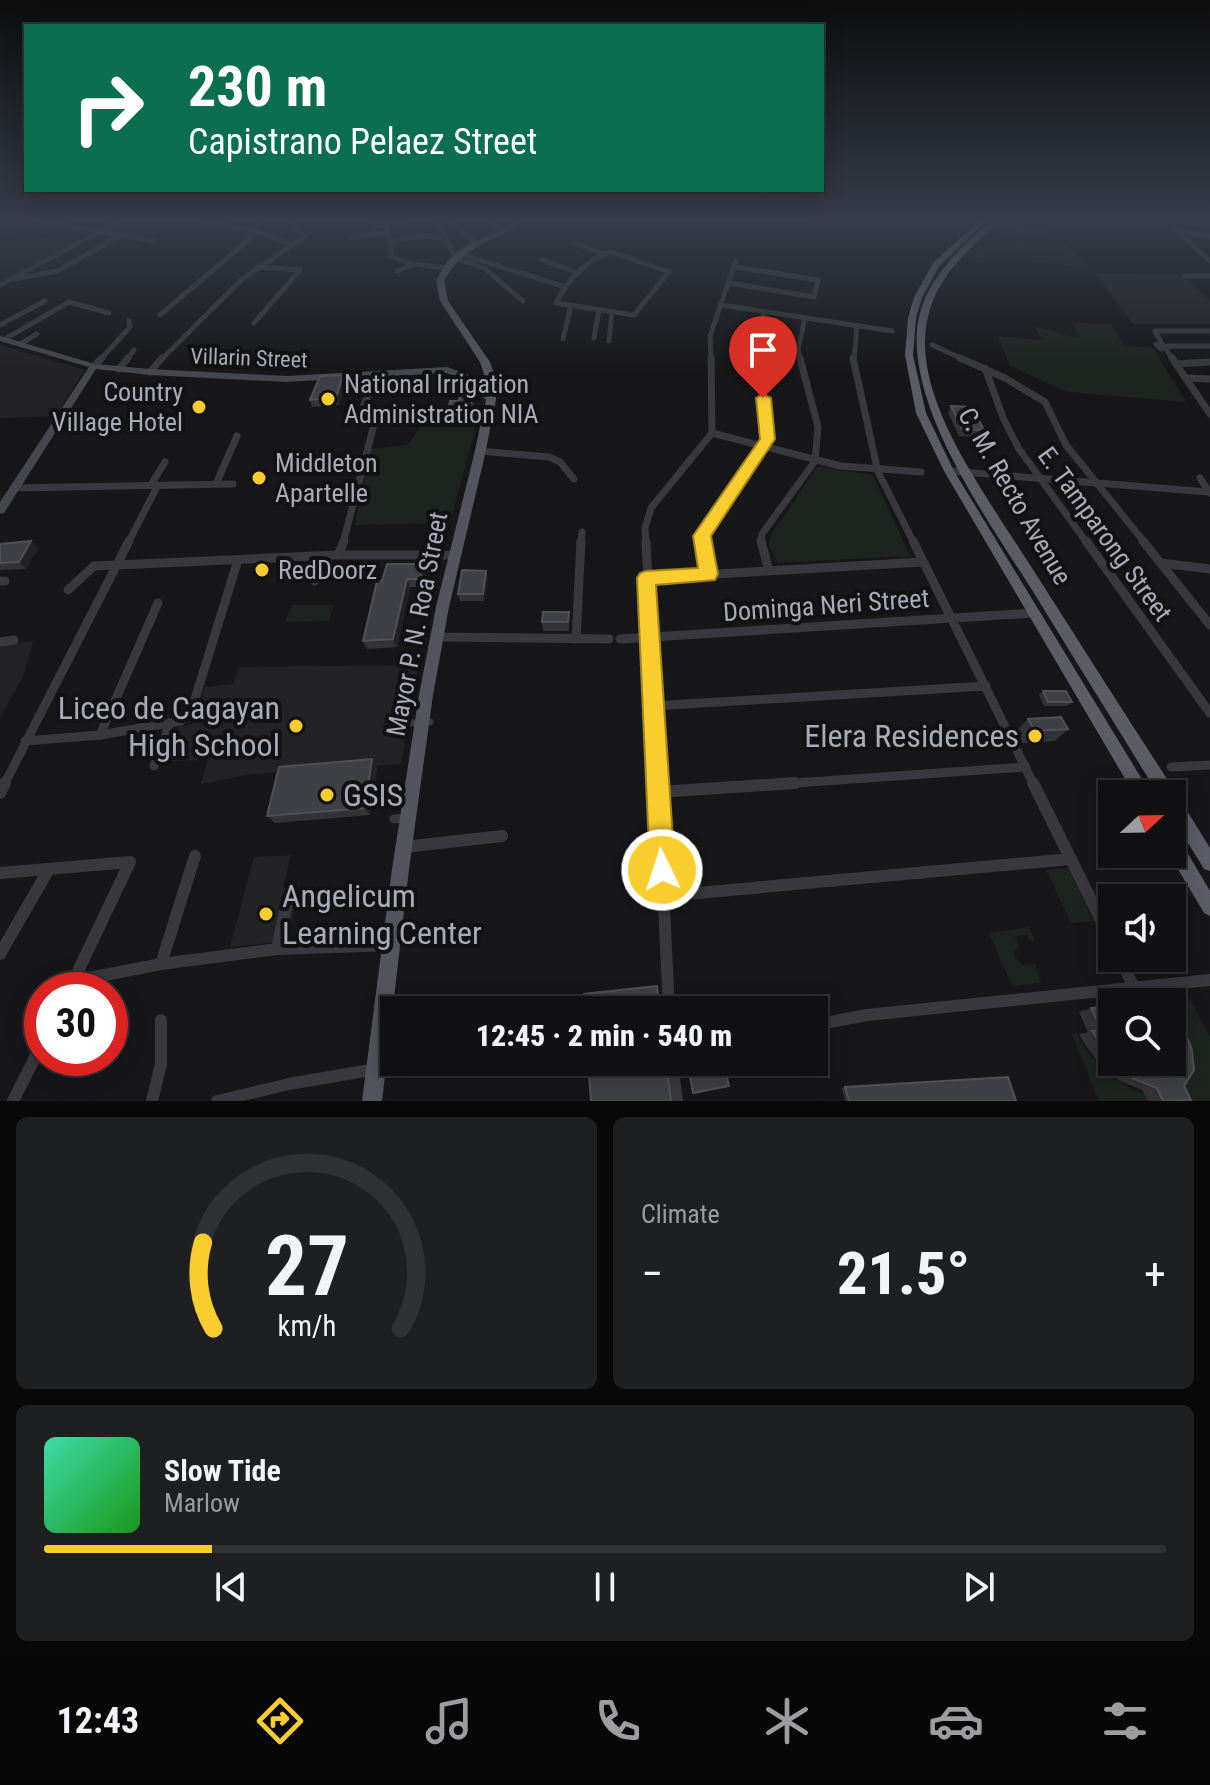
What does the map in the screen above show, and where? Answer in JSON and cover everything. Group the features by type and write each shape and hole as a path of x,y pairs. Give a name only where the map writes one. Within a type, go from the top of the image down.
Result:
{"highway":[{"name":"C. M. Recto Avenue","path":"945,270 931,293 922,317 921,363 928,391 947,438 965,472 1158,780"},
{"name":"C. M. Recto Avenue","path":"921,341 912,378 921,413 949,471 1134,780"},
{"path":"1035,613 1053,612"},
{"path":"1128,770 1151,768"},
{"path":"1186,824 1210,863"},
{"path":"1186,867 1210,907"}],"main road":[{"name":"Mayor P. N. Roa Street","path":"386,996 401,847 420,722 452,555 490,410 491,380 485,362 441,294 440,280 446,270"},
{"name":"Villarin Street","path":"2,339 94,366 150,372 286,379 447,370 464,376 490,410"},
{"path":"0,510 94,366"},
{"name":"Mayor P. N. Roa Street","path":"372,1101 380,1052"}],"street":[{"path":"0,285 27,270"},
{"path":"11,279 58,270"},
{"path":"160,315 212,270"},
{"path":"150,372 198,320 254,270"},
{"path":"254,323 300,270"},
{"path":"487,270 523,301"},
{"path":"507,270 565,287"},
{"path":"571,270 578,273"},
{"path":"582,270 555,301 634,315 669,272 664,270"},
{"path":"668,996 648,639 647,517 712,433 709,348 733,270"},
{"path":"729,283 814,297 818,280 772,270"},
{"path":"1185,276 1210,276"},
{"path":"0,325 45,301"},
{"path":"2,339 67,303 109,313"},
{"path":"721,305 892,331"},
{"path":"563,339 571,306"},
{"path":"594,338 599,310"},
{"path":"609,341 612,312"},
{"path":"709,574 704,531 764,447 768,422 754,349 764,312"},
{"path":"769,571 761,542 762,534 815,461 818,427 798,350 805,318"},
{"path":"94,366 130,327 129,321"},
{"path":"857,326 853,356 878,472 1098,914"},
{"path":"1210,331 1155,331 1208,406 1210,414"},
{"path":"20,344 37,334"},
{"path":"921,341 985,368 1045,402 1057,432 1210,625"},
{"path":"1165,347 1210,346"},
{"path":"119,369 134,350"},
{"path":"1176,364 1210,362"},
{"name":"E. Tamparong Street","path":"985,368 1004,420 1039,479 1210,713"},
{"path":"364,404 379,375"},
{"path":"1186,378 1210,379"},
{"path":"338,555 349,531 376,417"},
{"path":"712,433 815,461 878,472 921,472"},
{"path":"216,484 237,436"},
{"path":"479,451 549,457 560,462 574,479"},
{"path":"0,793 117,566 165,462"},
{"path":"949,471 1210,493"},
{"path":"1200,478 1210,493"},
{"path":"14,488 233,484"},
{"path":"576,639 582,532"},
{"path":"68,590 91,567 338,555 452,555"},
{"path":"315,581 323,557"},
{"path":"25,741 169,726 187,715 195,699 238,560"},
{"path":"646,578 923,562"},
{"path":"1161,563 1210,569"},
{"path":"100,735 158,603"},
{"name":"Dominga Neri Street","path":"620,639 1035,613"},
{"path":"436,637 609,639"},
{"path":"0,642 14,640"},
{"path":"653,706 986,686"},
{"path":"154,766 169,726"},
{"path":"1171,767 1210,765"},
{"path":"658,792 1026,767"},
{"path":"401,847 502,836"},
{"path":"161,964 195,856"},
{"path":"664,896 1071,859"},
{"path":"0,873 130,862 79,972"},
{"path":"0,954 49,869"},
{"path":"277,949 289,892"},
{"path":"128,972 161,964 277,949 391,945"},
{"path":"1127,972 1134,988 1210,980"},
{"path":"828,1022 867,1015 1098,992"},
{"path":"152,1101 161,1064 161,1020"},
{"path":"217,1101 289,1084 376,1069"},
{"path":"13,1101 26,1076"},
{"path":"674,1076 677,1101"}],"shaded area":[{"path":"0,270 22,270 0,282"},
{"path":"1095,273 1183,275 1210,301 1210,324 1133,324"},
{"path":"1071,322 1111,324 1124,345 1153,348 1186,402 1067,392 1010,366 998,336 1042,340 1035,327 1080,338"},
{"path":"0,345 85,370 56,416 0,418"},
{"path":"420,427 476,427 450,523 355,525 370,449 408,445"},
{"path":"818,466 873,475 910,556 778,563 769,545 771,535"},
{"path":"292,605 334,605 329,621 285,622"},
{"path":"33,641 25,672 0,718 0,645"},
{"name":"Liceo de Cagayan High School","path":"418,665 401,764 252,774 201,784 208,760 171,761 178,745 171,745 178,727 192,724 205,687 233,684 239,667"},
{"name":"Angelicum Learning Center","path":"291,855 283,887 297,888 289,941 230,947 254,857"},
{"path":"1068,868 1094,921 1071,923 1046,870"},
{"path":"1029,927 1035,941 1030,942 1027,935 1015,936 1019,947 1013,952 1021,965 1035,964 1041,983 1012,986 989,933"},
{"path":"1186,992 1210,1037 1210,1101 1175,1101 1170,1091 1173,1076 1186,1076"},
{"path":"1072,1034 1077,1034 1098,1063 1098,1076 1113,1076 1144,1094 1148,1101 1099,1101"}],"building":[{"path":"343,375 336,398 310,400 320,376"},
{"path":"460,394 472,394 470,407 474,407 473,416 447,416 450,401 459,401"},
{"path":"951,406 972,407 984,430 962,429"},
{"path":"31,541 19,562 0,563 0,544"},
{"path":"387,564 424,564 420,579 407,579 393,639 363,641 377,581 382,581"},
{"path":"462,570 486,571 483,594 458,594"},
{"path":"543,612 569,612 568,622 542,622"},
{"path":"1043,691 1066,691 1072,702 1048,702"},
{"path":"1061,717 1068,729 1035,731 1028,719"},
{"name":"GSIS","path":"372,759 365,808 267,816 279,767"},
{"path":"657,986 658,996 584,996"},
{"path":"1091,1008 1098,1008 1098,1022"},
{"path":"1186,1034 1194,1070 1184,1086 1191,1100 1163,1101 1157,1088 1130,1076 1186,1076"},
{"path":"589,1076 668,1076 671,1101 591,1101"},
{"path":"690,1076 727,1076 729,1086 693,1093"},
{"path":"1008,1077 1016,1101 849,1101 845,1087"}],"place":[{"name":"National Irrigation Administration NIA","path":"328,399"},
{"name":"Country Village Hotel","path":"199,407"},
{"name":"Middleton Apartelle","path":"259,478"},
{"name":"RedDoorz","path":"262,570"},
{"name":"Liceo de Cagayan High School","path":"296,726"},
{"name":"Elera Residences","path":"1035,736"},
{"name":"GSIS","path":"327,795"},
{"name":"Angelicum Learning Center","path":"266,914"}],"route":[{"path":"662,870 646,578 709,574 702,536 768,439 763,398"}]}
